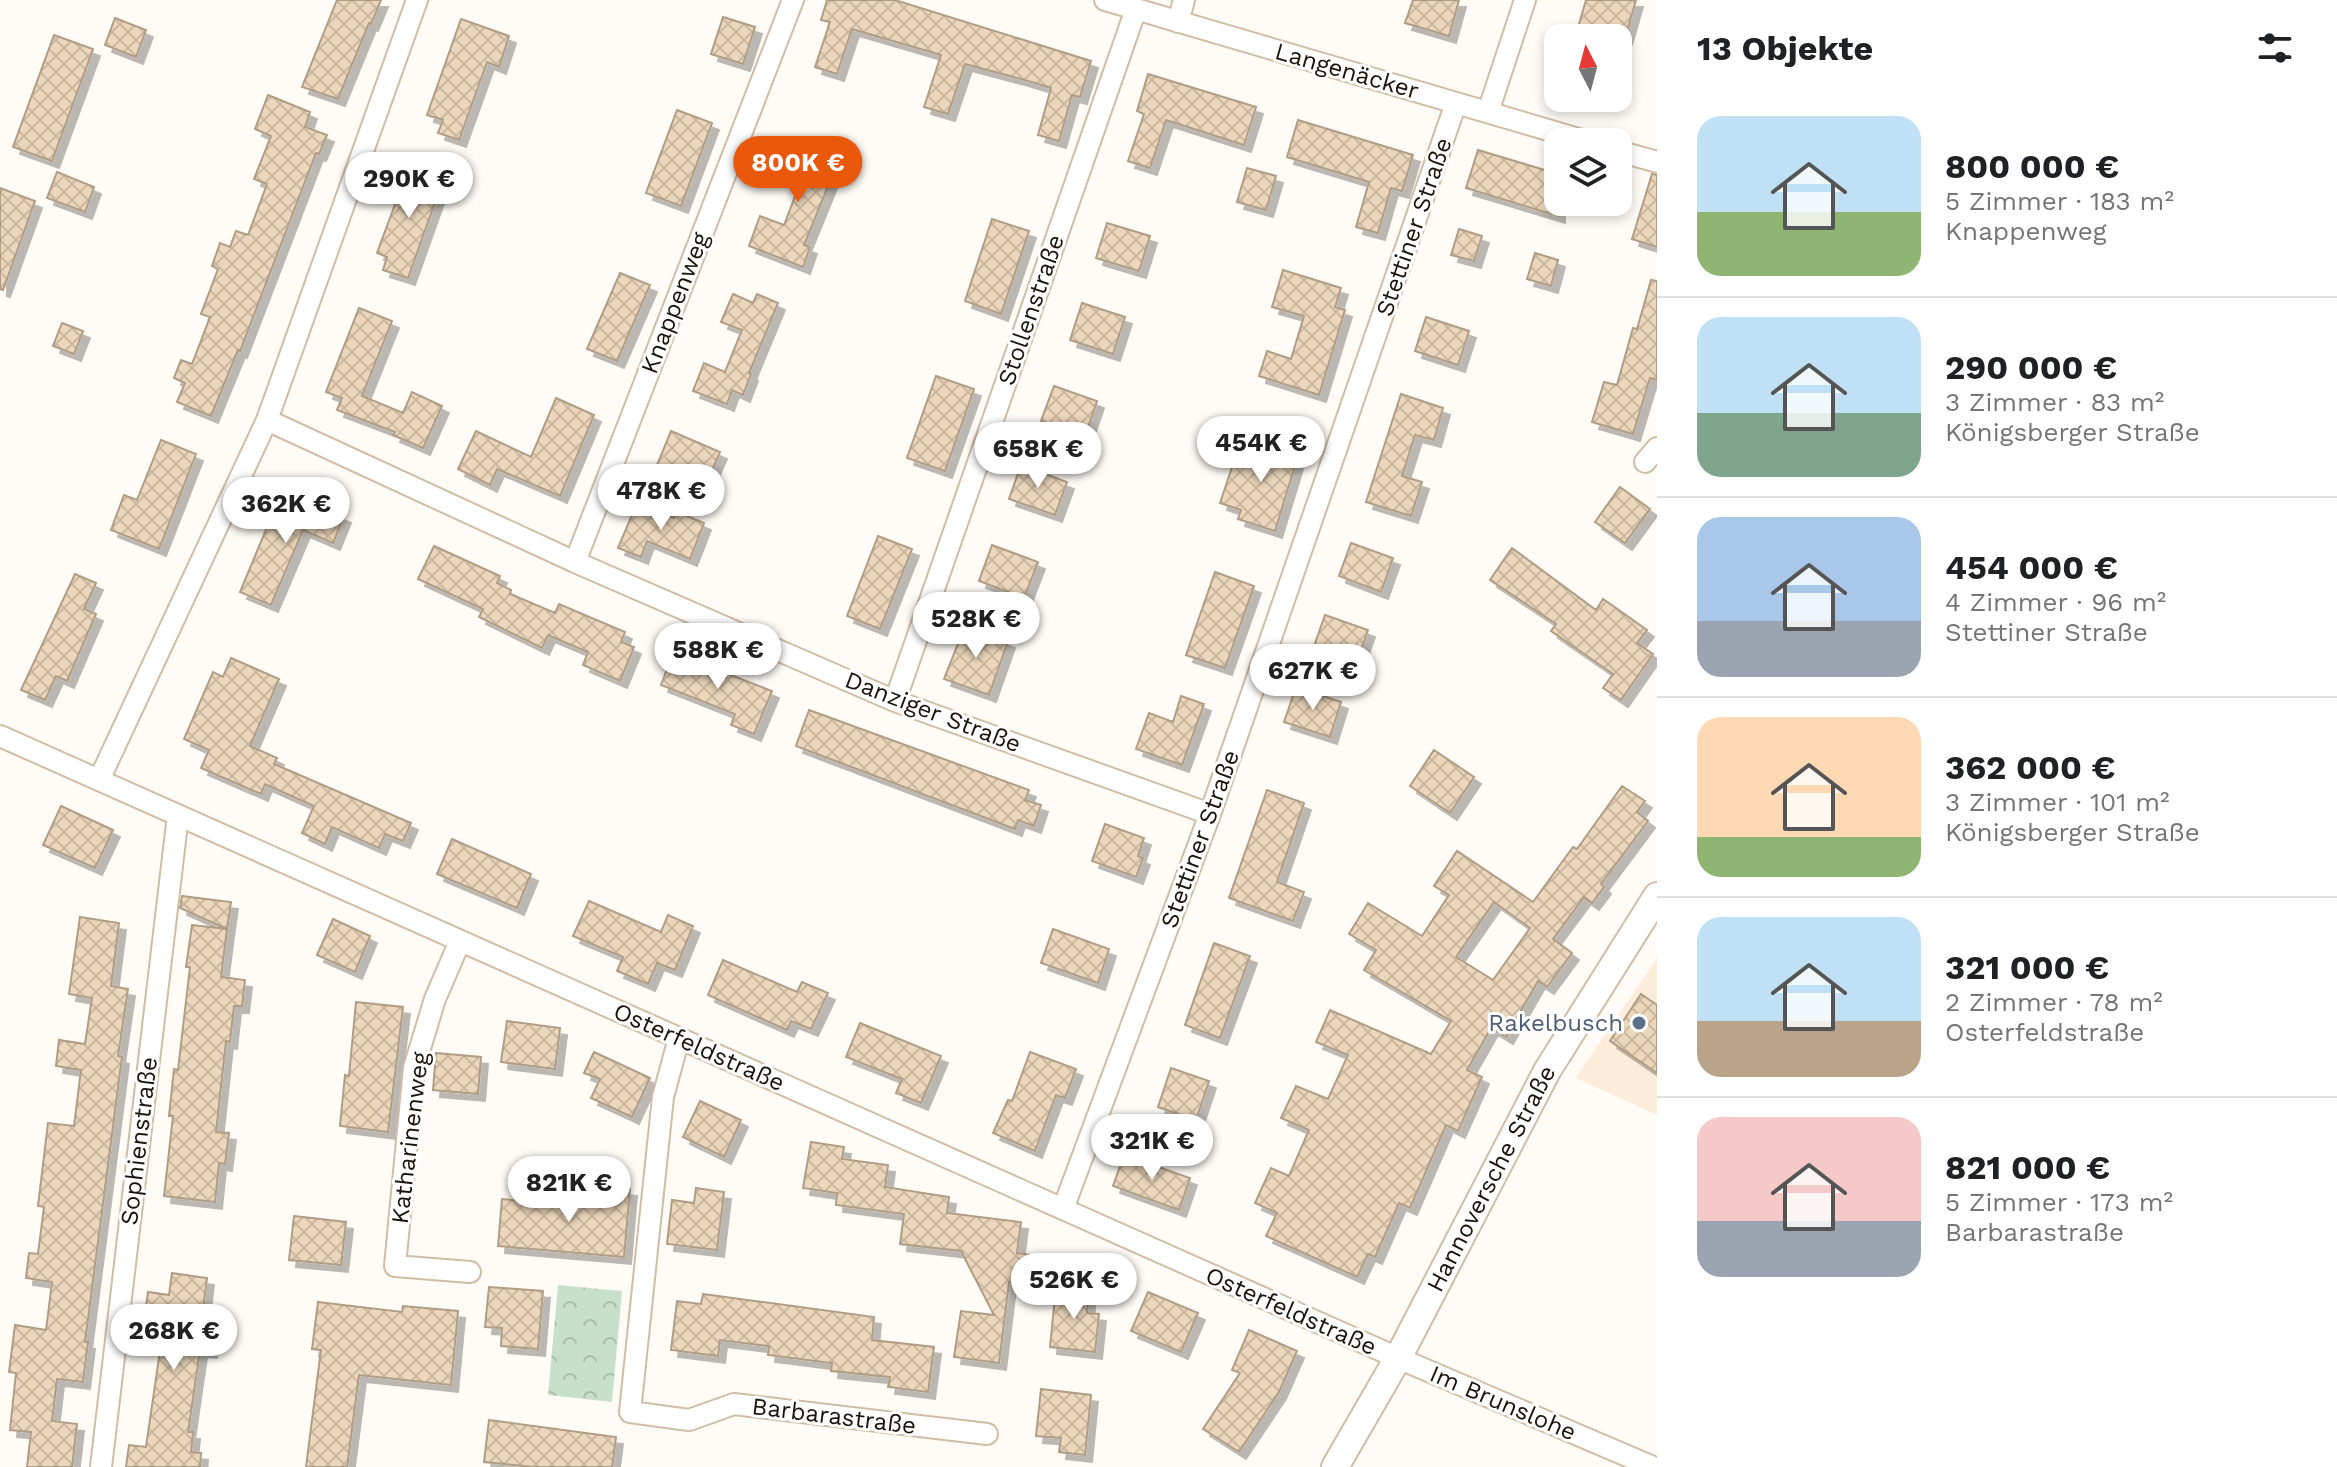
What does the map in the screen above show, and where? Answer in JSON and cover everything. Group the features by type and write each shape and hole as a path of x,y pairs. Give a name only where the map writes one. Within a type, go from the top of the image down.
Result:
{"street":[{"path":"99,780 267,420 417,0"},
{"name":"Knappenweg","path":"575,562 793,0"},
{"name":"Langenäcker","path":"1105,0 1544,129"},
{"path":"1178,22 1184,0"},
{"path":"1488,112 1525,0"},
{"name":"Stollenstraße","path":"895,701 1136,9"},
{"name":"Stettiner Straße","path":"1063,1209 1210,814 1456,103"},
{"path":"1632,155 1657,162"},
{"name":"Danziger Straße","path":"267,420 575,562 895,701 1210,814"},
{"name":"Osterfeldstraße","path":"0,736 1398,1358"},
{"name":"Sophienstraße","path":"101,1467 178,815"},
{"name":"Hannoversche Straße","path":"1335,1467 1398,1358 1547,1071 1657,896"},
{"name":"Katharinenweg","path":"460,941 435,999 414,1068 395,1266 470,1272"},
{"name":"Barbarastraße","path":"679,1038 663,1097 630,1412 689,1420 734,1404 987,1434"},
{"name":"Im Brunslohe","path":"1398,1358 1653,1467"}],"shaded area":[{"path":"1657,958 1657,1115 1576,1078"}],"green space":[{"path":"558,1285 622,1291 612,1402 548,1395"}],"building":[{"path":"337,0 381,0 338,99 302,87"},
{"path":"827,0 895,0 1091,61 1080,97 1072,95 1059,141 1038,135 1051,88 1025,80 965,64 948,114 924,107 941,55 852,29 837,74 815,67 830,22 821,20"},
{"path":"1413,0 1459,0 1449,36 1405,23"},
{"path":"1586,0 1636,0 1629,24 1579,24"},
{"path":"723,17 755,27 743,64 711,54"},
{"path":"115,18 146,30 136,57 105,45"},
{"path":"461,19 509,36 499,67 487,62 459,140 438,133 443,120 427,115"},
{"path":"54,35 93,49 52,161 13,147"},
{"path":"1148,74 1256,107 1244,145 1166,120 1150,168 1128,161 1144,114 1137,111"},
{"path":"268,95 310,112 305,127 327,135 319,154 316,153 240,351 211,416 177,402 185,383 174,378 181,360 192,364 210,317 201,314 218,269 212,266 220,243 230,247 236,231 248,235 267,184 254,179 271,136 255,129"},
{"path":"677,110 712,123 681,206 646,193"},
{"path":"1298,120 1413,155 1402,191 1391,188 1378,233 1356,227 1369,182 1287,157"},
{"path":"790,139 840,157 804,245 810,247 803,267 749,246 760,216 784,225 802,178 779,170"},
{"path":"1478,150 1544,170 1544,212 1466,188"},
{"path":"410,164 444,177 408,278 383,270 387,257 377,253"},
{"path":"1247,168 1276,176 1266,210 1237,202"},
{"path":"57,172 94,187 85,212 47,198"},
{"path":"1652,174 1657,175 1657,247 1632,239"},
{"path":"0,188 35,201 3,290 0,289"},
{"path":"992,219 1029,231 1001,314 965,301"},
{"path":"1107,223 1150,236 1139,271 1096,258"},
{"path":"1459,229 1482,236 1474,261 1451,255"},
{"path":"1535,253 1558,260 1551,286 1527,279"},
{"path":"1283,270 1341,288 1335,307 1345,310 1319,395 1259,376 1267,351 1291,359 1304,316 1272,307"},
{"path":"620,273 650,285 617,361 587,349"},
{"path":"1651,280 1657,281 1657,380 1650,378 1633,434 1592,422 1604,382 1617,385"},
{"path":"733,294 753,303 757,294 778,303 743,395 732,390 727,404 693,391 704,363 725,372 742,330 721,322"},
{"path":"1082,303 1125,317 1113,354 1070,340"},
{"path":"359,308 392,321 362,396 403,413 412,392 442,406 423,448 393,435 395,432 337,410 342,398 326,392"},
{"path":"1426,317 1469,331 1458,365 1415,351"},
{"path":"62,323 83,331 74,354 53,346"},
{"path":"936,376 974,389 945,471 907,458"},
{"path":"1054,386 1097,401 1085,436 1041,421"},
{"path":"1401,394 1443,408 1434,440 1415,435 1402,476 1422,482 1411,516 1366,502"},
{"path":"556,398 594,415 560,496 497,469 490,485 458,469 476,431 531,457"},
{"path":"671,431 720,452 705,486 657,465"},
{"path":"1264,438 1300,449 1275,531 1238,519 1241,510 1220,503 1237,452 1257,459"},
{"path":"161,440 196,454 159,549 111,530 124,495 137,500"},
{"path":"1021,465 1067,482 1055,515 1009,499"},
{"path":"1620,487 1650,509 1625,543 1595,522"},
{"path":"294,495 344,516 333,543 303,530 271,605 240,592 275,508 287,513"},
{"path":"637,503 674,518 677,512 704,523 690,559 647,541 641,557 618,548"},
{"path":"878,536 912,549 880,629 847,616"},
{"path":"1351,543 1393,558 1381,592 1339,576"},
{"path":"992,545 1038,562 1024,598 979,581"},
{"path":"434,546 500,576 497,583 511,590 510,594 555,613 559,604 625,632 621,642 634,647 620,681 583,665 588,652 548,635 542,648 479,617 483,609 418,579"},
{"path":"1512,548 1596,610 1603,599 1647,630 1637,643 1653,654 1621,700 1603,688 1613,674 1551,631 1556,624 1490,580"},
{"path":"1215,572 1254,586 1225,668 1186,655"},
{"path":"75,574 96,583 84,609 96,614 67,681 56,676 45,700 21,690"},
{"path":"1325,615 1368,630 1356,664 1313,649"},
{"path":"965,626 1008,641 989,695 944,679"},
{"path":"673,653 772,691 754,734 731,725 735,714 661,685"},
{"path":"231,658 279,679 250,746 277,758 274,764 411,823 403,841 385,834 379,848 332,827 325,844 302,833 314,806 265,784 261,794 201,768 209,750 184,739 213,672 223,677"},
{"path":"1296,687 1341,702 1330,737 1284,722"},
{"path":"1181,696 1204,704 1182,765 1136,749 1149,713 1173,722"},
{"path":"809,710 1029,790 1025,800 1041,805 1034,826 1018,820 1015,829 796,746"},
{"path":"1434,750 1474,777 1450,813 1410,786"},
{"path":"1622,786 1645,801 1637,812 1648,821 1601,884 1604,887 1592,903 1584,897 1553,939 1572,953 1547,987 1538,981 1506,1037 1491,1028 1467,1070 1482,1077 1458,1131 1446,1125 1410,1208 1399,1203 1375,1257 1368,1254 1357,1277 1266,1236 1277,1213 1255,1203 1271,1168 1289,1176 1309,1130 1281,1118 1296,1086 1328,1099 1348,1055 1316,1042 1330,1010 1431,1054 1451,1021 1364,970 1376,950 1349,934 1368,903 1422,936 1449,895 1434,886 1457,851 1533,902 1573,847 1577,849","holes":["1494,902 1530,928 1493,980 1456,957"]},
{"path":"1267,790 1304,803 1277,882 1304,892 1293,921 1229,898"},
{"path":"61,806 113,830 95,868 43,845"},
{"path":"1105,824 1144,838 1138,856 1143,858 1136,877 1092,861"},
{"path":"452,839 531,874 517,908 437,874"},
{"path":"182,896 231,902 227,929 180,908"},
{"path":"589,901 661,932 668,915 693,926 675,970 657,963 648,984 617,971 623,957 573,936"},
{"path":"80,917 119,923 111,986 128,989 118,1056 122,1057 85,1342 88,1342 83,1382 57,1379 52,1421 77,1424 72,1467 27,1467 31,1432 10,1430 16,1373 9,1372 15,1325 46,1330 52,1282 26,1278 29,1253 38,1254 44,1207 38,1206 48,1123 74,1126 81,1070 56,1066 59,1040 85,1044 92,998 69,994"},
{"path":"333,919 370,936 355,972 317,955"},
{"path":"192,925 227,929 221,977 245,980 242,1006 234,1006 230,1042 226,1041 216,1132 229,1133 225,1164 219,1163 215,1202 164,1196 173,1116 169,1116 174,1069 178,1070"},
{"path":"1053,929 1109,949 1098,983 1041,963"},
{"path":"1214,943 1250,956 1220,1038 1185,1025"},
{"path":"723,960 797,992 802,982 828,993 811,1029 791,1021 787,1030 708,995"},
{"name":"Rakelbusch","path":"1641,994 1657,1005 1657,1073 1610,1041"},
{"path":"356,1002 403,1007 388,1132 340,1126 345,1075 349,1076"},
{"path":"507,1021 560,1028 555,1069 501,1062"},
{"path":"860,1023 941,1056 921,1103 896,1093 902,1079 846,1057"},
{"path":"594,1052 650,1078 632,1117 591,1098 600,1079 584,1073"},
{"path":"1030,1052 1076,1069 1065,1098 1056,1095 1035,1151 993,1133 1008,1100 1012,1101"},
{"path":"436,1053 481,1057 478,1094 433,1090"},
{"path":"1171,1068 1209,1081 1196,1120 1158,1107"},
{"path":"700,1101 741,1120 724,1157 683,1137"},
{"path":"811,1142 844,1147 842,1159 888,1165 885,1187 949,1197 947,1213 1021,1222 1017,1253 1031,1255 1027,1284 1009,1282 999,1363 954,1357 961,1311 994,1315 961,1251 900,1244 904,1214 836,1205 837,1193 803,1188"},
{"path":"1124,1155 1190,1178 1179,1210 1113,1186"},
{"path":"586,1185 630,1189 624,1257 498,1246 502,1199 584,1207"},
{"path":"696,1188 724,1192 717,1250 667,1244 672,1200 694,1203"},
{"path":"294,1216 346,1222 341,1265 289,1260"},
{"path":"172,1273 207,1278 202,1318 214,1320 210,1351 200,1350 188,1432 193,1432 191,1452 201,1453 200,1467 126,1467 129,1445 146,1447 161,1344 141,1342 148,1292 169,1295"},
{"path":"489,1287 543,1291 538,1349 501,1346 502,1328 485,1327"},
{"path":"1056,1287 1089,1290 1087,1313 1099,1314 1095,1352 1050,1347"},
{"path":"1148,1292 1198,1313 1181,1352 1131,1331"},
{"path":"703,1294 874,1317 872,1340 934,1347 928,1392 888,1387 890,1377 831,1371 832,1363 768,1355 769,1346 720,1340 718,1356 671,1350 677,1301 701,1304"},
{"path":"318,1302 402,1312 403,1306 458,1311 451,1385 359,1375 347,1467 306,1467 321,1350 312,1349"},
{"path":"1249,1330 1297,1351 1279,1392 1239,1452 1203,1429 1240,1373 1232,1370"},
{"path":"1041,1389 1091,1395 1085,1455 1059,1452 1061,1438 1036,1436"},
{"path":"489,1420 616,1437 612,1467 534,1467 484,1462"}],"place":[{"name":"Rakelbusch","path":"1639,1023"}]}
